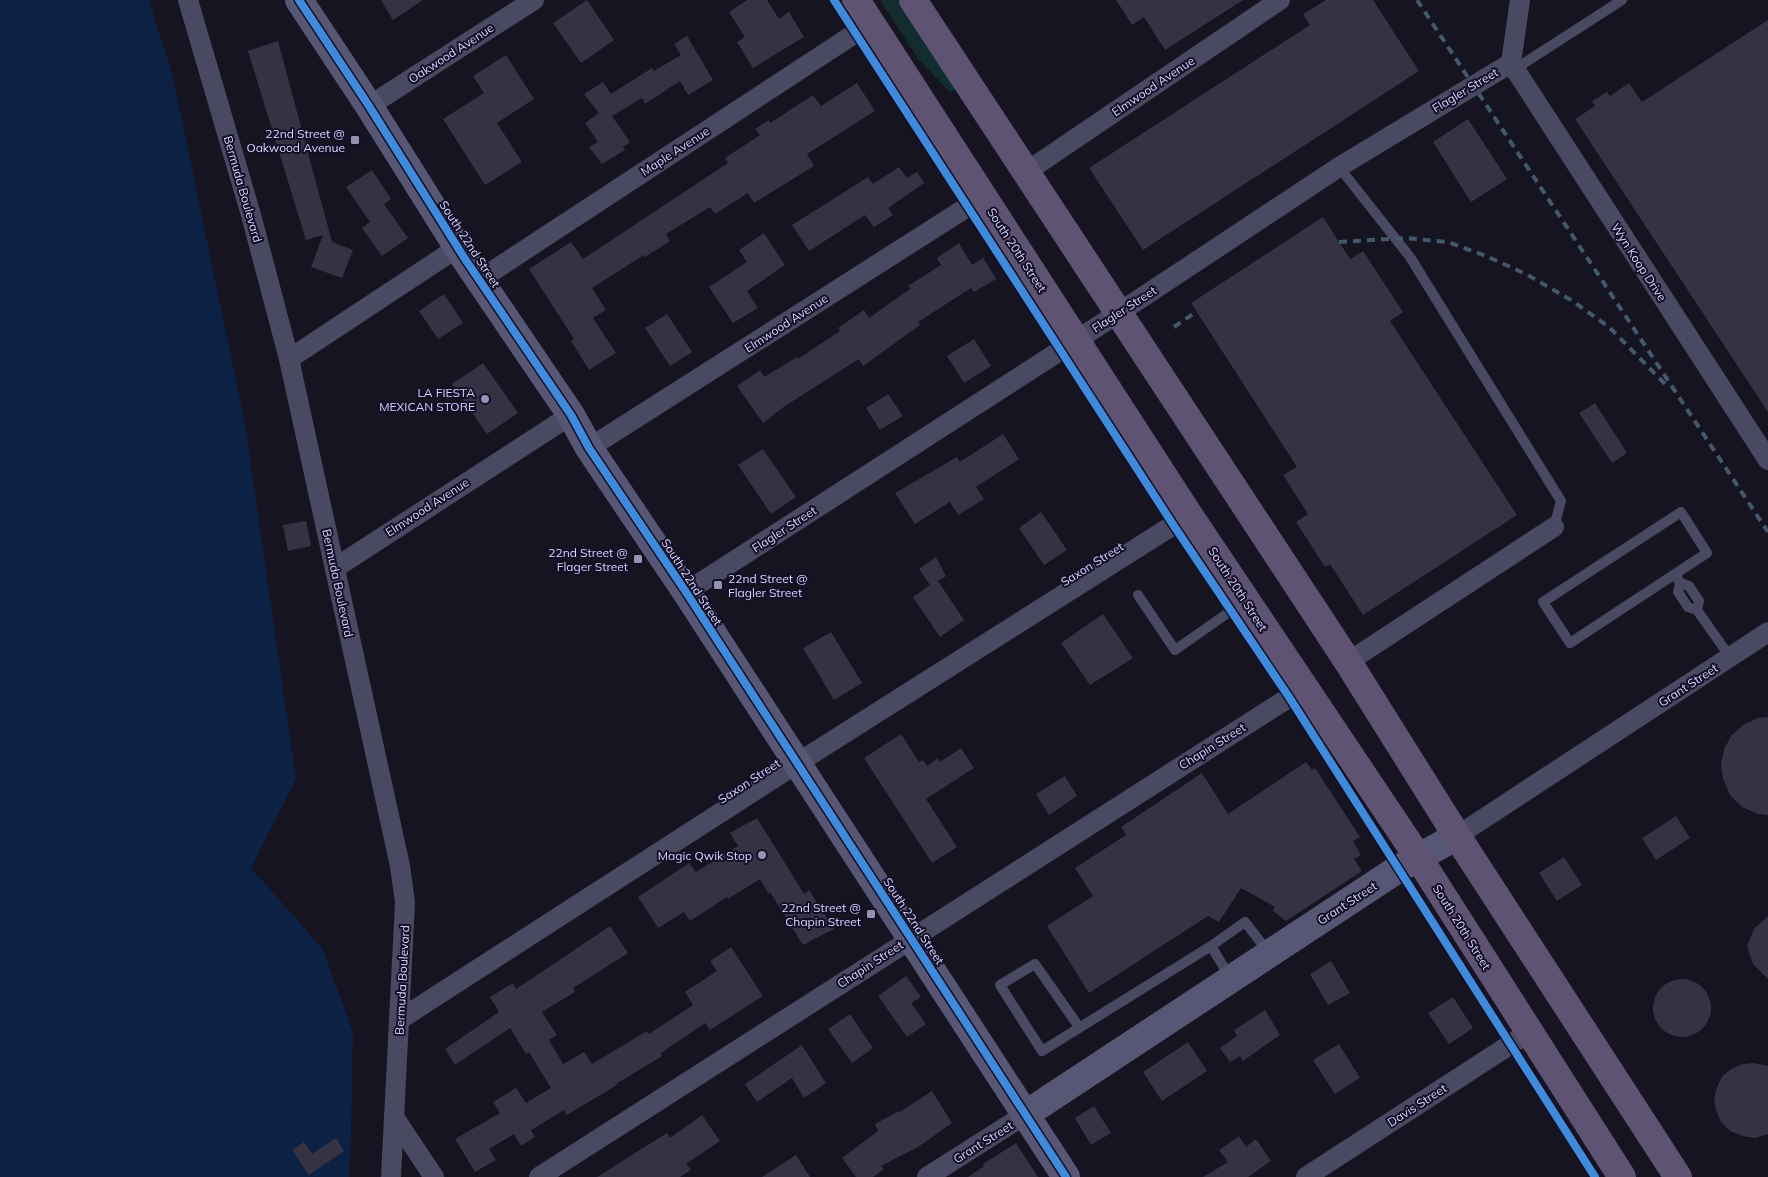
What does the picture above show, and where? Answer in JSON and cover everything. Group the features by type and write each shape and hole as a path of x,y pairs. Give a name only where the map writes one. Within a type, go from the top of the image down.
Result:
{"main road":[{"path":"917,2 1117,314 1348,662 1457,836 1678,1177"},
{"name":"South 20th Street","path":"863,11 1189,515 1418,857 1528,1033 1622,1177"}],"street":[{"name":"South 22nd Street","path":"299,0 369,106 458,248 571,415 589,448 686,592 1066,1177"},
{"name":"Oakwood Avenue","path":"369,106 534,0"},
{"name":"Elmwood Avenue","path":"1026,172 1280,0"},
{"name":"Flagler Street","path":"686,592 1117,314 1339,167 1513,66 1520,0"},
{"name":"Bermuda Boulevard","path":"189,1 251,215 289,359 400,866 406,902 391,1177"},
{"name":"Maple Avenue","path":"479,280 840,44 863,11"},
{"name":"Wyn Koop Drive","path":"1513,66 1768,460"},
{"name":"Elmwood Avenue","path":"589,448 983,197"},
{"path":"289,359 458,248"},
{"name":"Elmwood Avenue","path":"335,568 571,415"},
{"name":"Saxon Street","path":"399,1020 796,764 1189,515"},
{"path":"1348,662 1554,527"},
{"name":"Grant Street","path":"927,1177 1418,857 1457,836 1768,632"},
{"name":"Chapin Street","path":"539,1177 911,937 1304,688"},
{"name":"Davis Street","path":"1306,1177 1528,1033"},
{"path":"394,1117 434,1177"}],"lane":[{"path":"1513,66 1622,0"},
{"path":"1339,167 1410,257 1561,501 1554,527"},
{"path":"1681,512 1707,553 1677,578 1570,643 1543,602 1681,512"},
{"path":"1677,578 1689,586 1699,600 1697,610 1730,657"},
{"path":"1138,594 1175,650 1246,600"},
{"path":"1080,1027 1035,964 1000,985 1042,1051 1212,946 1245,922 1270,954"},
{"path":"1212,946 1231,979"}],"green space":[{"path":"880,0 898,0 956,89 950,92 919,60"}],"water":[{"path":"0,0 149,0 173,77 245,424 296,779 251,868 323,949 353,1032 350,1177 0,1177"}],"building":[{"path":"381,0 423,0 393,20"},
{"path":"587,0 614,40 581,63 553,23"},
{"path":"747,0 767,0 779,19 789,12 804,37 753,68 737,42 745,37 729,12"},
{"path":"1116,0 1243,0 1165,50 1144,17 1132,25"},
{"path":"1326,0 1373,0 1419,71 1143,250 1089,168 1310,25 1303,14"},
{"path":"1768,20 1768,412 1575,119 1595,106 1592,101 1607,92 1610,96 1629,83 1642,102"},
{"path":"687,36 713,80 688,95 680,81 645,104 642,98 612,116 630,142 623,147 625,150 602,164 589,147 598,142 585,123 599,113 584,94 603,82 611,94 652,68 654,71 681,55 674,44"},
{"path":"278,41 332,242 353,250 342,278 311,267 323,235 306,240 248,51"},
{"path":"506,55 534,99 497,123 522,162 485,185 443,119 484,93 473,76"},
{"path":"857,83 875,111 807,154 814,166 754,203 748,193 715,214 710,207 666,234 670,241 592,288 606,310 593,318 616,353 589,370 571,341 574,339 529,269 571,242 583,259 728,163 725,158 760,135 755,129 769,120 770,123 813,95 821,106"},
{"path":"1468,119 1507,179 1471,202 1433,142"},
{"path":"899,167 907,178 917,172 924,183 888,208 893,215 874,227 865,215 809,251 792,225 868,177 873,184"},
{"path":"372,170 391,199 384,204 408,238 382,256 362,228 370,222 346,187"},
{"path":"1323,217 1350,259 1363,251 1403,312 1390,321 1517,515 1363,615 1330,564 1325,567 1296,522 1308,514 1283,475 1297,467 1191,303"},
{"path":"764,233 785,265 747,291 758,308 733,323 709,287 747,262 739,250"},
{"path":"959,243 972,265 983,258 996,279 974,292 971,288 918,322 920,325 863,366 859,359 785,406 763,423 737,386 760,370 764,377 797,357 798,359 840,331 838,328 864,310 869,318 910,289 908,286 941,265 937,258"},
{"path":"444,294 463,323 438,339 419,311"},
{"path":"667,314 692,352 670,366 645,328"},
{"path":"974,339 991,366 964,383 947,356"},
{"name":"LA FIESTA MEXICAN STORE","path":"483,363 518,413 487,434 452,384"},
{"path":"888,394 903,416 880,430 866,408"},
{"path":"1595,403 1627,453 1612,463 1579,413"},
{"path":"1003,434 1019,459 976,487 984,499 958,515 950,502 915,524 895,493 957,457 960,462"},
{"path":"763,449 796,497 771,514 738,465"},
{"path":"1041,512 1067,550 1044,565 1019,528"},
{"path":"306,521 311,546 288,551 283,525"},
{"path":"936,557 946,576 938,581 964,620 940,637 913,597 930,585 919,569"},
{"path":"1103,614 1133,658 1090,685 1061,643"},
{"path":"831,632 862,683 834,700 803,648"},
{"path":"1768,717 1768,815 1758,814 1742,807 1730,795 1723,779 1721,764 1724,749 1732,735 1743,725 1758,718"},
{"path":"901,734 919,762 923,760 927,766 938,758 940,762 961,748 974,768 926,799 957,847 932,863 864,758"},
{"path":"1306,762 1312,770 1315,768 1360,837 1353,841 1361,855 1354,859 1362,871 1286,921 1273,911 1275,907 1241,888 1219,922 1208,916 1089,993 1047,926 1093,896 1075,868 1126,835 1121,827 1202,773 1228,814"},
{"path":"1065,776 1077,796 1049,815 1036,794"},
{"path":"1676,816 1690,838 1656,860 1642,838"},
{"path":"757,818 804,894 809,890 834,929 803,945 760,879 728,899 727,897 690,921 684,912 658,928 638,897 689,863 696,872 738,846 730,833"},
{"path":"1564,857 1582,885 1557,901 1539,873"},
{"path":"1768,916 1768,979 1753,964 1747,946 1754,929"},
{"path":"610,926 628,953 573,988 575,992 542,1012 557,1035 549,1040 563,1064 584,1052 592,1064 647,1031 649,1034 693,1005 685,992 717,971 710,961 731,947 763,996 710,1030 705,1023 661,1053 662,1056 617,1085 567,1115 564,1110 531,1130 535,1137 521,1146 514,1134 489,1149 496,1160 475,1172 455,1139 500,1113 493,1102 516,1088 526,1103 551,1088 529,1052 526,1054 510,1028 455,1065 445,1049 499,1012 490,997 513,983 516,989"},
{"path":"1331,961 1350,993 1328,1005 1310,974"},
{"path":"906,976 921,997 911,1003 926,1024 907,1037 878,996"},
{"path":"1682,979 1698,984 1706,992 1711,1008 1706,1024 1698,1032 1682,1037 1666,1032 1658,1024 1653,1008 1658,992 1666,984"},
{"path":"1453,997 1473,1028 1449,1044 1428,1013"},
{"path":"1265,1010 1280,1035 1243,1061 1240,1056 1230,1062 1220,1048 1237,1036 1234,1030"},
{"path":"850,1014 873,1048 852,1063 828,1029"},
{"path":"1188,1042 1207,1071 1162,1101 1143,1072"},
{"path":"1339,1044 1360,1078 1335,1094 1313,1060"},
{"path":"802,1045 826,1083 804,1098 792,1078 757,1102 745,1084"},
{"path":"1753,1063 1768,1066 1768,1134 1755,1138 1742,1136 1730,1131 1721,1122 1714,1099 1722,1077 1731,1069 1742,1064"},
{"path":"932,1091 952,1123 918,1147 881,1166 884,1169 873,1177 856,1177 842,1158 878,1131 875,1124 900,1112"},
{"path":"1094,1106 1111,1133 1091,1145 1075,1118"},
{"path":"702,1115 720,1141 686,1164 691,1170 680,1177 597,1177 667,1133 670,1138"},
{"path":"1239,1136 1246,1147 1256,1139 1271,1161 1248,1177 1203,1177 1228,1162 1219,1150"},
{"path":"336,1138 344,1151 309,1175 292,1150 304,1142 312,1154"},
{"path":"1016,1143 1038,1177 968,1177 984,1166 983,1164"},
{"path":"796,1155 810,1177 762,1177"}],"railway":[{"path":"1417,0 1768,532"},
{"path":"1339,242 1405,238 1448,242 1486,256 1526,274 1571,300 1609,327 1667,386"},
{"path":"1174,327 1196,312"}],"cycle path":[{"path":"299,0 369,106 465,259 571,415 589,448 686,592 1066,1177"},
{"path":"834,0 1174,526 1289,697 1595,1177"}],"place":[{"name":"22nd Street @ Oakwood Avenue","path":"355,140"},
{"name":"LA FIESTA MEXICAN STORE","path":"485,399"},
{"name":"22nd Street @ Flager Street","path":"638,559"},
{"name":"22nd Street @ Flagler Street","path":"718,585"},
{"name":"Magic Qwik Stop","path":"762,855"},
{"name":"22nd Street @ Chapin Street","path":"871,914"}]}
